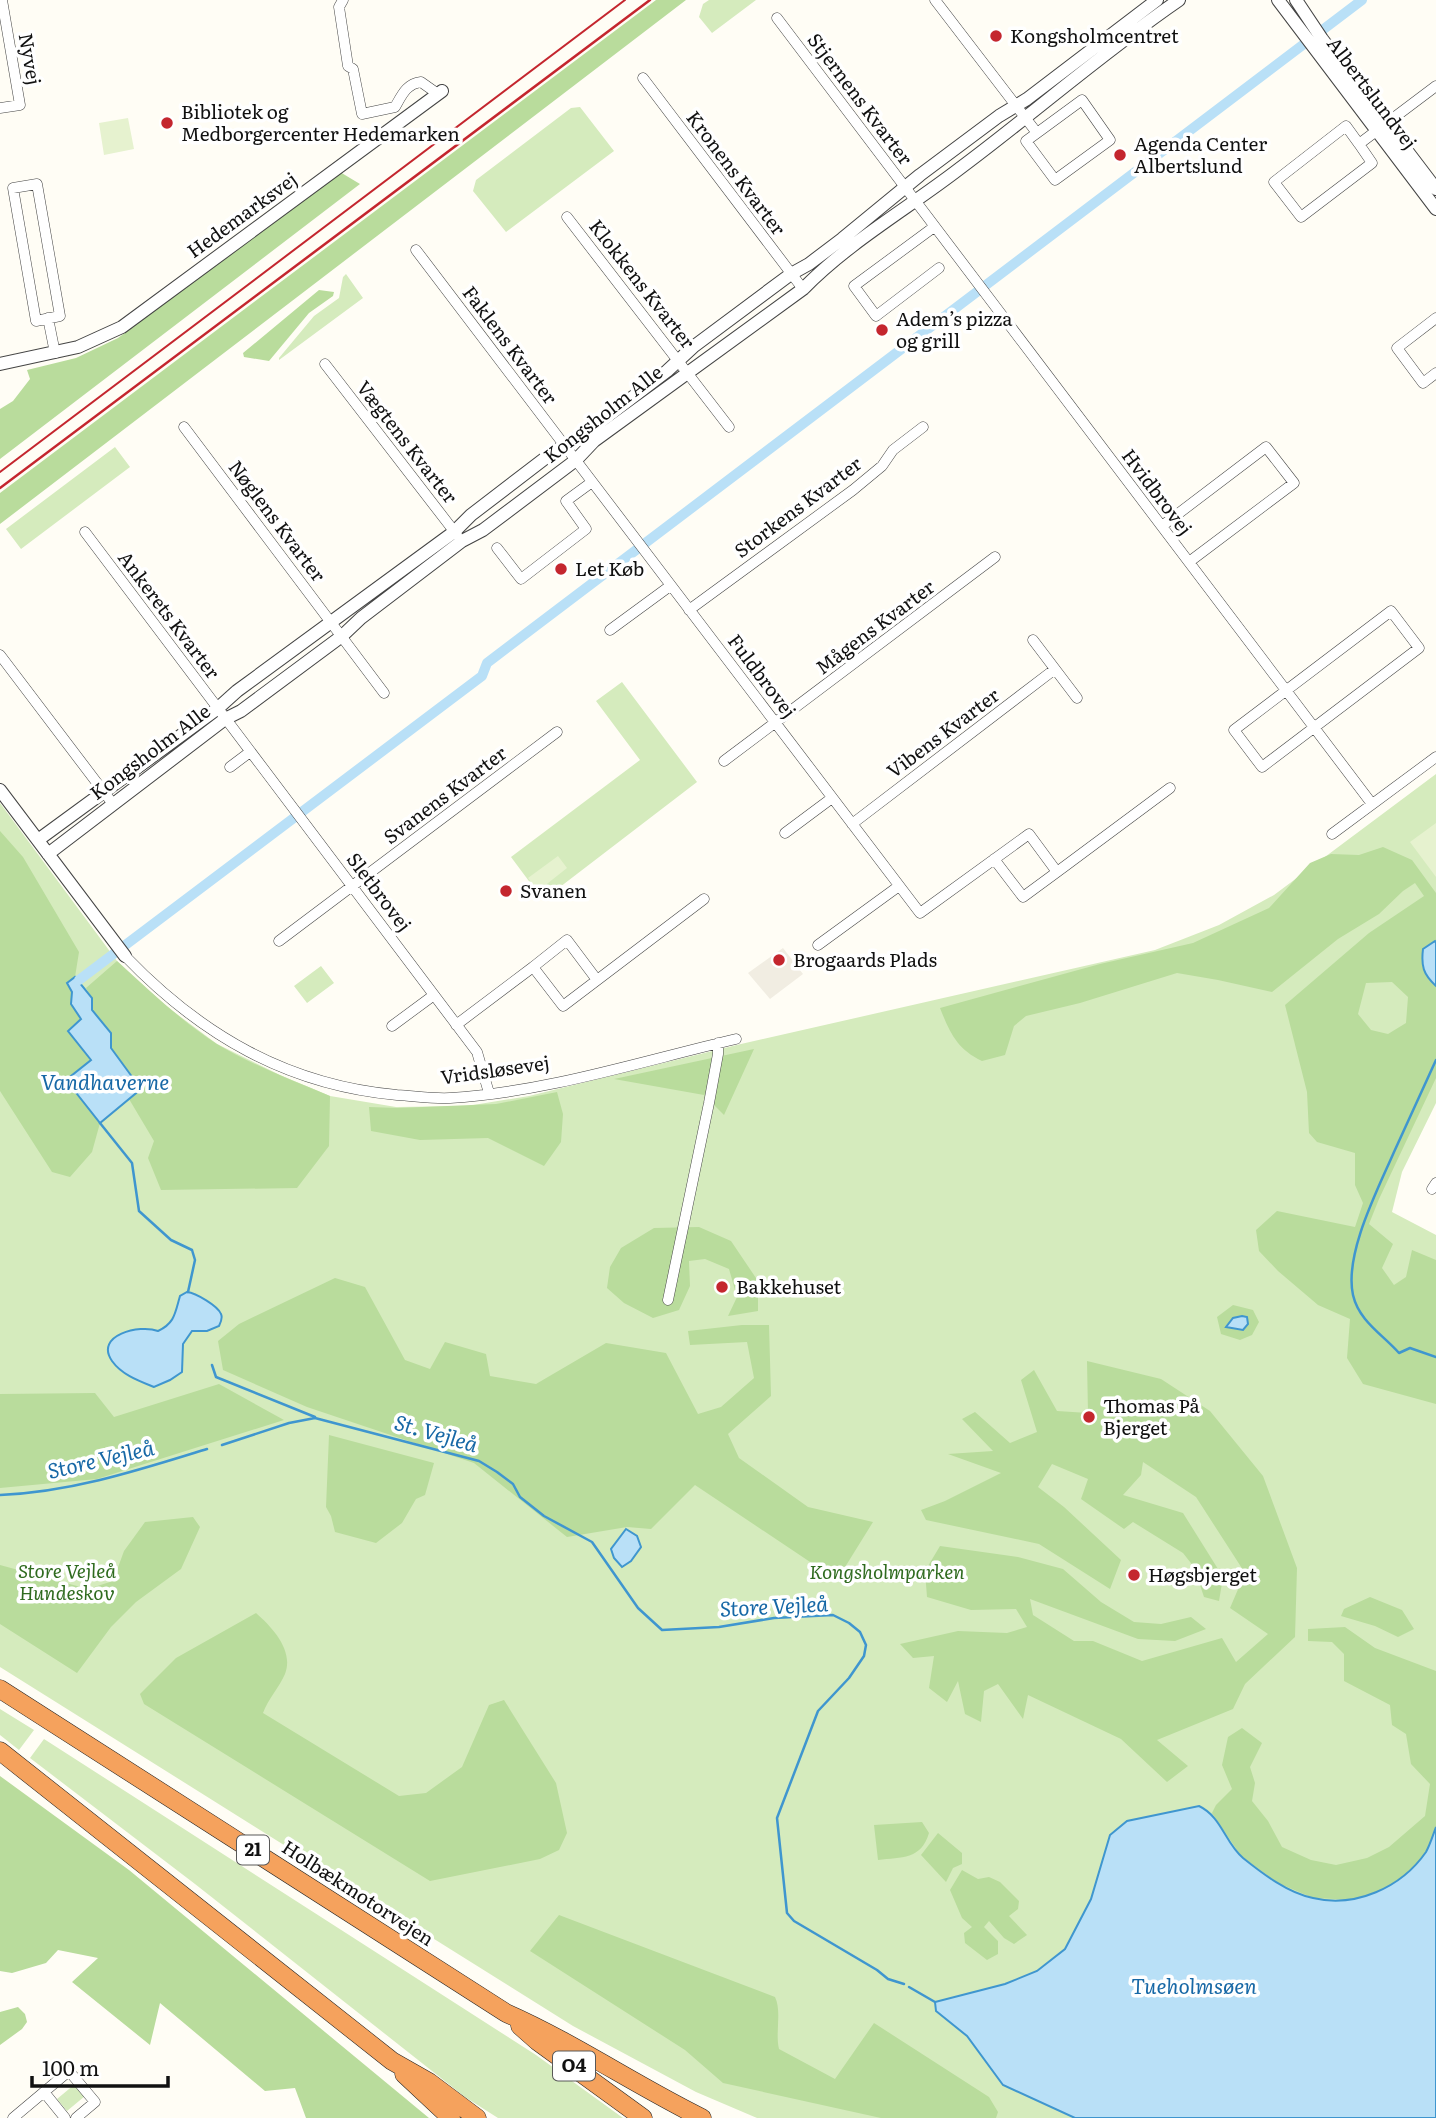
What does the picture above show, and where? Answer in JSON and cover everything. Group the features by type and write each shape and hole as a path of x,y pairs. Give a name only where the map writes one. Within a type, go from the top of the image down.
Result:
{"highway":[{"name":"Holbækmotorvejen","path":"0,1689 506,2012 547,2031 702,2118"},
{"path":"0,1751 392,2061 420,2091 451,2118"},
{"name":"O4","path":"506,2012 537,2041 643,2118"},
{"path":"392,2061 429,2082 477,2118"}],"street":[{"name":"Nyvej","path":"0,108 20,105 2,0"},
{"path":"343,0 338,7 348,66 353,69 362,114 395,107 403,92 414,83 421,82 440,92"},
{"path":"935,0 1037,133"},
{"name":"Kongsholm Alle","path":"38,840 221,714 241,711 342,636 458,537 471,514 588,431 791,274 821,256 905,189 1157,0"},
{"name":"Kongsholm Alle","path":"48,854 221,714 237,691 331,620 458,537 483,530 576,460 594,441 803,289 820,271 992,145 1179,0"},
{"name":"Albertslundvej","path":"1278,0 1297,26 1317,42 1382,127 1436,190"},
{"name":"Albertslundvej","path":"1296,0 1309,17 1317,42"},
{"name":"Stjernens Kvarter","path":"777,18 914,201"},
{"name":"Kronens Kvarter","path":"643,78 803,289"},
{"path":"1359,144 1436,86"},
{"name":"Hedemarksvej","path":"0,364 78,347 122,327 440,92"},
{"path":"1082,100 1110,140 1055,180 1026,141 1037,133 1082,100"},
{"path":"1346,126 1359,144 1373,163 1301,216 1274,182 1346,126"},
{"name":"Albertslundvej","path":"1382,127 1436,209"},
{"path":"37,184 60,316 48,318 36,321 13,188 37,184"},
{"name":"Hvidbrovej","path":"914,201 1372,804"},
{"name":"Klokkens Kvarter","path":"567,217 729,427"},
{"path":"934,227 854,286 876,316 939,268"},
{"name":"Faklens Kvarter","path":"416,250 576,460"},
{"path":"48,318 55,353"},
{"path":"1436,318 1396,348 1423,383 1436,373"},
{"name":"Vægtens Kvarter","path":"325,364 458,537"},
{"name":"Nøglens Kvarter","path":"184,427 384,693"},
{"name":"Storkens Kvarter","path":"689,610 853,490 882,466 894,450 923,427"},
{"path":"1162,526 1266,447 1294,483 1189,562"},
{"name":"Fuldbrovej","path":"576,460 920,913 994,859"},
{"path":"497,548 521,579 586,529 566,501 592,482"},
{"name":"Ankerets Kvarter","path":"85,532 221,714"},
{"name":"Mågens Kvarter","path":"724,761 995,557"},
{"path":"610,630 670,586"},
{"path":"1391,611 1419,648 1313,728 1262,767 1234,730 1391,611"},
{"path":"1033,640 1077,698"},
{"path":"0,654 113,804"},
{"name":"Vibens Kvarter","path":"852,824 1055,669"},
{"name":"Sletbrovej","path":"221,714 477,1052 489,1093"},
{"name":"Svanens Kvarter","path":"279,941 557,732"},
{"path":"230,767 250,752"},
{"path":"1332,834 1436,757"},
{"path":"1058,872 1029,834 994,859 1023,897 1058,872 1170,788"},
{"name":"Vridsløsevej","path":"0,790 109,937 163,995 236,1046 272,1064 327,1083 367,1092 431,1098 489,1093 553,1082 736,1039"},
{"path":"785,833 832,798"},
{"path":"818,945 899,886"},
{"path":"533,967 563,1006 704,899"},
{"path":"456,1025 567,940 597,979"},
{"path":"392,1026 434,995"},
{"path":"668,1300 707,1114 718,1043"},
{"path":"13,2118 69,2071 95,2102 76,2118"},
{"path":"44,2092 65,2118"}],"green space":[{"path":"656,0 686,0 0,524 0,493"},
{"path":"709,0 756,0 712,33 699,17 703,4"},
{"path":"580,107 614,151 506,232 473,191 476,180 571,108"},
{"path":"128,118 134,149 104,155 99,123"},
{"path":"340,172 360,184 0,459 0,409 13,401 30,379 27,370 76,358 118,338"},
{"path":"346,274 363,298 279,360 314,316 339,298"},
{"path":"319,290 334,292 333,296 309,313 269,361 244,357 243,353"},
{"path":"115,447 130,467 21,549 6,529"},
{"path":"622,682 697,782 543,900 511,857 640,760 596,701"},
{"name":"Kongsholmparken","path":"1436,774 1436,1103 1402,1172 1392,1212 1436,1235 1436,2118 757,2118 696,2092 573,2026 0,1667 0,803 117,961 166,1006 217,1044 330,1096 396,1107 467,1106 529,1096 741,1044 1155,950 1219,925 1274,895"},
{"path":"1436,823 1436,877 1410,842"},
{"path":"0,831 23,857 79,952 75,977 67,983 72,992 71,1004 82,1019 92,1060 66,1081 100,1123 92,1152 70,1177 52,1172 0,1091"},
{"path":"1383,847 1412,860 1436,893 1436,1078 1369,1224 1393,1244 1382,1268 1394,1285 1406,1277 1412,1250 1436,1260 1436,1404 1363,1384 1347,1358 1350,1319 1318,1305 1278,1271 1259,1251 1256,1230 1277,1211 1355,1227 1363,1203 1355,1185 1355,1153 1317,1142 1309,1133 1307,1092 1285,1005 1369,933 1424,896 1415,883 1379,914 1338,939 1272,992 1177,973 1080,1003 1026,1016 1014,1026 1005,1055 982,1061 960,1046 940,1008 1100,964 1193,943 1269,908 1310,863 1331,854 1359,855","holes":["1392,982 1408,997 1406,1023 1388,1034 1371,1030 1358,1014 1366,983"]},
{"path":"558,856 567,868 538,891 528,878"},
{"path":"117,961 178,1015 217,1044 330,1096 329,1146 297,1188 161,1190 148,1158 154,1141 129,1099 141,1088 111,1048 111,1033 92,1010 92,998 86,988"},
{"path":"321,966 334,983 307,1003 294,986"},
{"path":"754,1049 724,1115 704,1095 614,1079"},
{"path":"557,1092 563,1114 561,1142 544,1166 488,1138 420,1140 371,1131 369,1107 496,1104"},
{"path":"699,1227 731,1241 758,1281 758,1311 728,1316 737,1297 729,1269 705,1259 689,1261 690,1286 679,1310 653,1318 624,1303 607,1288 610,1267 621,1248 654,1228"},
{"path":"335,1278 365,1287 405,1360 430,1369 445,1342 486,1354 490,1376 536,1384 606,1343 666,1353 698,1414 721,1407 754,1378 747,1342 690,1345 688,1331 769,1325 771,1396 728,1434 739,1458 808,1507 873,1522 837,1580 695,1485 651,1529 627,1527 567,1537 474,1463 307,1407 223,1370 218,1341 239,1324"},
{"path":"1233,1305 1253,1310 1259,1322 1252,1335 1240,1340 1221,1334 1217,1317"},
{"path":"1087,1361 1161,1379 1210,1411 1263,1476 1297,1568 1295,1637 1245,1684 1233,1709 1157,1740 1188,1766 1167,1782 1121,1739 1028,1695 1023,1719 998,1684 984,1691 981,1722 965,1714 958,1681 947,1702 929,1688 934,1656 913,1658 900,1644 958,1631 1007,1633 1027,1627 1016,1609 971,1610 927,1597 925,1571 940,1546 1018,1557 1063,1569 1101,1602 1134,1622 1161,1624 1191,1617 1206,1629 1175,1641 1138,1639 1030,1599 1033,1615 1074,1641 1093,1641 1142,1661 1222,1638 1236,1662 1268,1634 1230,1608 1245,1573 1196,1497 1143,1462 1141,1475 1123,1495 1183,1513 1223,1577 1219,1601 1204,1597 1194,1567 1183,1553 1133,1522 1124,1529 1081,1499 1088,1479 1052,1464 1038,1487 1064,1507 1121,1560 1110,1589 1039,1544 926,1520 921,1510 1001,1473 948,1454 993,1451 962,1419 975,1412 1010,1443 1037,1432 1021,1380 1034,1370 1057,1411 1088,1413"},
{"path":"219,1384 284,1420 97,1479 0,1488 0,1394 95,1393 114,1417"},
{"path":"329,1435 434,1463 425,1495 416,1499 402,1523 376,1543 335,1532 326,1507"},
{"path":"193,1517 200,1527 181,1569 136,1602 111,1627 77,1673 0,1624 0,1565 88,1589 113,1581 124,1551 145,1522"},
{"path":"1370,1597 1402,1610 1414,1629 1398,1637 1375,1626 1341,1616 1344,1609"},
{"path":"256,1613 280,1640 287,1657 285,1674 263,1713 399,1796 426,1793 462,1767 489,1705 504,1700 556,1783 567,1833 559,1850 540,1859 430,1881 144,1704 140,1694 176,1658"},
{"path":"1345,1627 1375,1648 1436,1671 1436,1827 1427,1851 1409,1872 1386,1888 1356,1900 1313,1898 1278,1883 1241,1856 1212,1813 1232,1789 1222,1765 1228,1737 1242,1728 1262,1743 1250,1767 1255,1783 1252,1801 1268,1821 1282,1847 1311,1860 1336,1865 1367,1858 1389,1847 1425,1816 1430,1784 1411,1764 1406,1734 1392,1725 1390,1705 1344,1681 1344,1654 1332,1642 1308,1641 1308,1629"},
{"path":"0,1709 34,1730 19,1750 0,1735"},
{"path":"44,1739 536,2055 623,2118 498,2118 465,2097 30,1758"},
{"path":"0,1776 129,1870 429,2118 306,2118 295,2088 265,2091 160,2003 150,2045 72,1982 98,1958 58,1950 46,1963 12,1973 0,1971"},
{"path":"922,1822 929,1833 916,1853 878,1860 874,1825"},
{"path":"938,1833 962,1853 962,1864 953,1868 946,1882 921,1855"},
{"path":"962,1870 978,1879 989,1877 1000,1882 1019,1901 1018,1909 1009,1916 1027,1935 1014,1944 1004,1938 989,1921 984,1927 998,1941 998,1954 987,1960 965,1943 964,1933 972,1927 962,1918 950,1890"},
{"path":"559,1915 775,1997 779,2049 835,2079 874,2023 989,2097 998,2112 996,2118 881,2118 723,2083 685,2050 530,1951"},
{"path":"18,2007 25,2014 27,2022 0,2045 0,2012"},
{"path":"75,2084 85,2096 67,2111 57,2099"}],"shaded area":[{"name":"Brogaards Plads","path":"783,948 803,974 770,999 748,973"}],"water":[{"path":"1435,941 1436,986 1428,978 1422,960 1423,949"},
{"name":"Vandhaverne","path":"75,977 92,998 92,1010 111,1033 111,1048 141,1089 100,1123 66,1080 91,1060 68,1031 81,1019 71,1004 72,992 67,983"},
{"path":"187,1292 211,1304 222,1318 219,1326 207,1331 192,1331 183,1344 182,1372 154,1387 121,1370 108,1352 109,1344 114,1338 141,1329 158,1331 164,1328 174,1317 180,1296"},
{"path":"1247,1317 1248,1324 1243,1330 1226,1327 1233,1318"},
{"path":"626,1529 637,1536 641,1547 631,1561 622,1567 614,1558 611,1549"},
{"name":"Tueholmsøen","path":"1199,1806 1218,1823 1237,1852 1259,1870 1294,1892 1329,1900 1361,1897 1404,1876 1426,1852 1436,1827 1436,2118 1075,2118 1003,2085 967,2036 936,2011 935,2002 1005,1984 1037,1971 1065,1949 1091,1899 1110,1835 1127,1821"}],"waterway":[{"path":"79,980 482,676 487,663 1362,0"},
{"path":"1436,1060 1364,1222 1353,1261 1352,1279 1353,1295 1360,1312 1399,1353 1410,1348 1436,1357"},
{"path":"100,1123 132,1163 139,1211 171,1240 192,1250 195,1260 188,1292"},
{"path":"212,1365 216,1377 315,1417"},
{"name":"Store Vejleå","path":"222,1445 289,1423 315,1418 479,1461 513,1484 520,1497 544,1516 592,1542 638,1608 662,1630 719,1627 774,1618 833,1615 849,1623 860,1632 866,1645 864,1656 849,1678 818,1711 777,1818 787,1913 794,1921 888,1979 904,1984"},
{"name":"Store Vejleå","path":"0,1495 79,1485 207,1449"},
{"name":"Store Vejleå","path":"909,1987 935,2002"}],"tram line":[{"path":"0,472 625,0"}],"railway":[{"path":"0,488 650,0"}],"place":[{"name":"Kongsholmcentret","path":"996,36"},
{"name":"Bibliotek og Medborgercenter Hedemarken","path":"167,123"},
{"name":"Agenda Center Albertslund","path":"1120,155"},
{"name":"Adem’s pizza og grill","path":"882,330"},
{"name":"Let Køb","path":"561,569"},
{"name":"Svanen","path":"506,891"},
{"name":"Brogaards Plads","path":"779,960"},
{"name":"Bakkehuset","path":"722,1287"},
{"name":"Thomas På Bjerget","path":"1089,1417"},
{"name":"Høgsbjerget","path":"1134,1575"}],"water label":[{"name":"St. Vejleå","path":"436,1434"}],"park label":[{"name":"Store Vejleå Hundeskov","path":"67,1582"}]}
